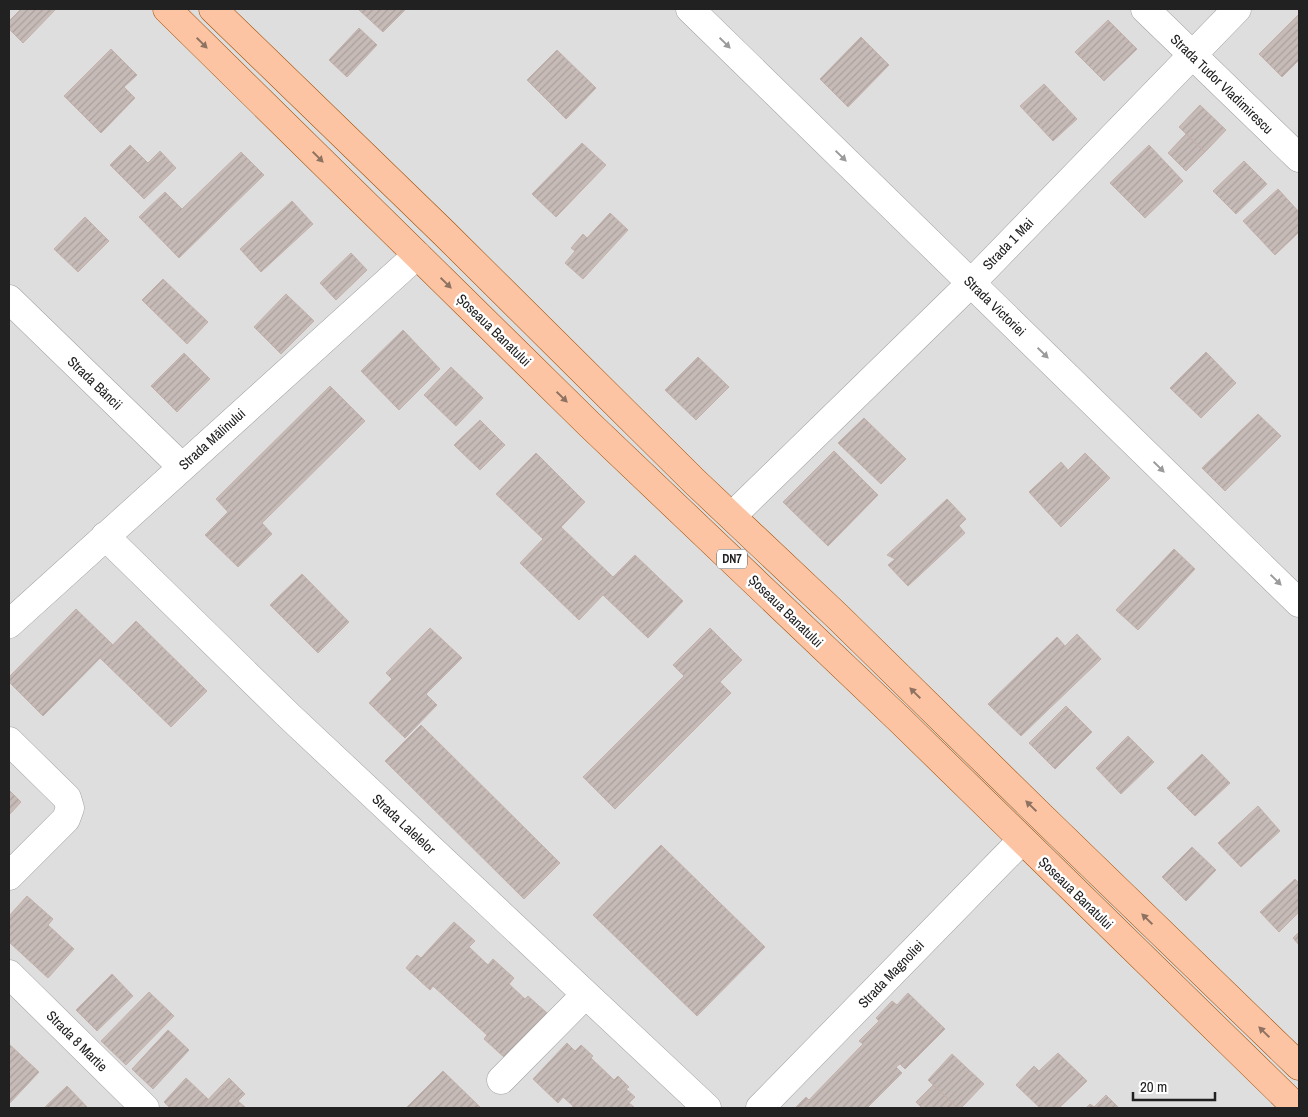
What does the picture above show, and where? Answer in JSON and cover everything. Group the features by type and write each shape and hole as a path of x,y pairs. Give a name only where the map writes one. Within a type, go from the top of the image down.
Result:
{"main road":[{"name":"Șoseaua Banatului","path":"167,9 590,424 901,721 1297,1108"},
{"name":"DN7","path":"213,9 437,226 695,482 845,624 1299,1066"}],"street":[{"name":"Strada Victoriei","path":"690,9 1299,604"},
{"name":"Strada Tudor Vladimirescu","path":"1145,9 1299,158"},
{"name":"Strada 1 Mai","path":"732,516 971,283 1237,9"},
{"name":"Strada Mălinului","path":"9,624 417,255"},
{"name":"Strada Băncii","path":"9,299 182,467"},
{"name":"Strada Lalelelor","path":"105,536 294,721 708,1108"},
{"path":"9,741 67,798 70,808 66,818 9,876"},
{"name":"Strada Magnoliei","path":"760,1108 1022,840"},
{"name":"Strada 8 Martie","path":"13,986 145,1108"},
{"path":"501,1080 585,995"}],"shaded area":[{"path":"9,9 1299,9 1299,1108 9,1108"}],"building":[{"path":"21,9 56,9 23,43 9,29 9,21"},
{"path":"358,9 406,9 383,32"},
{"path":"1299,14 1299,60 1282,77 1259,54"},
{"path":"1108,20 1137,49 1104,81 1075,52"},
{"path":"359,28 377,45 347,77 329,60"},
{"path":"861,37 889,65 848,107 820,79"},
{"path":"111,49 137,75 124,87 135,98 101,133 64,96"},
{"path":"557,50 596,88 566,119 527,80"},
{"path":"1044,84 1077,119 1053,141 1020,106"},
{"path":"1200,105 1226,130 1205,152 1179,127"},
{"path":"1186,134 1205,152 1186,171 1168,153"},
{"path":"582,143 606,165 556,217 532,194"},
{"path":"130,145 148,163 160,151 176,168 144,199 110,165"},
{"path":"1149,145 1183,181 1145,218 1110,183"},
{"path":"241,152 264,175 179,258 139,217 165,192 182,209"},
{"path":"1244,161 1267,184 1236,214 1213,191"},
{"path":"1278,189 1299,212 1299,232 1275,255 1243,221"},
{"path":"292,201 313,224 261,272 240,249"},
{"path":"610,213 628,230 583,279 565,263 575,251 571,248 583,234 587,238"},
{"path":"85,217 109,241 78,272 54,249"},
{"path":"351,253 367,270 336,300 320,283"},
{"path":"163,279 208,322 187,344 142,300"},
{"path":"286,294 314,321 281,354 254,327"},
{"path":"403,330 440,369 399,410 361,371"},
{"path":"1206,352 1236,383 1201,418 1170,388"},
{"path":"184,353 210,379 177,412 151,386"},
{"path":"698,357 729,387 696,420 665,390"},
{"path":"451,367 483,398 456,426 424,395"},
{"path":"330,386 365,421 262,523 272,534 238,567 205,535 228,512 216,499"},
{"path":"1258,414 1281,436 1225,491 1202,468"},
{"path":"864,418 906,459 881,484 838,443"},
{"path":"480,420 505,445 480,470 454,445"},
{"path":"834,451 878,495 828,546 783,502"},
{"path":"536,453 585,502 561,527 613,577 635,555 683,601 648,638 603,595 579,620 520,563 543,539 496,494"},
{"path":"1085,453 1110,478 1061,527 1029,492 1061,462 1068,470"},
{"path":"947,499 966,519 959,526 965,533 908,586 888,565 895,559 887,555"},
{"path":"1174,549 1195,569 1138,630 1116,610"},
{"path":"302,574 349,622 318,653 270,605"},
{"path":"76,609 113,645 43,716 9,682 9,677"},
{"path":"136,621 207,691 171,727 100,658"},
{"path":"430,628 462,658 426,694 437,705 405,738 369,703 392,679 386,673"},
{"path":"710,628 742,660 720,682 731,693 615,809 583,777 684,676 673,665"},
{"path":"1077,634 1101,659 1021,736 988,704 1057,637 1065,646"},
{"path":"1066,706 1092,732 1055,769 1029,743"},
{"path":"421,725 560,863 524,899 385,761"},
{"path":"1128,736 1154,762 1121,794 1096,768"},
{"path":"1202,754 1230,783 1195,816 1167,788"},
{"path":"9,790 21,802 9,815"},
{"path":"1258,806 1280,831 1241,867 1218,843"},
{"path":"661,845 765,947 697,1016 593,915"},
{"path":"1192,847 1216,870 1186,901 1162,877"},
{"path":"1295,879 1299,883 1299,912 1279,932 1260,912"},
{"path":"27,896 53,919 48,925 74,949 48,978 9,942 9,916"},
{"path":"454,922 475,941 469,947 488,965 493,959 514,978 509,984 525,999 528,996 547,1013 505,1058 484,1039 487,1035 433,986 430,990 406,968 417,955 421,958"},
{"path":"1299,932 1299,945 1293,938"},
{"path":"112,974 133,996 97,1031 76,1010"},
{"path":"149,992 174,1016 126,1065 101,1041"},
{"path":"908,993 945,1029 905,1069 900,1064 896,1067 902,1073 867,1108 795,1108 806,1097 809,1100 863,1044 859,1041 879,1021 876,1018 892,1001 897,1005"},
{"path":"168,1030 189,1050 153,1089 132,1069"},
{"path":"567,1043 575,1051 581,1045 593,1056 591,1058 614,1080 618,1076 629,1087 626,1089 635,1097 629,1103 635,1108 572,1108 573,1106 563,1097 558,1103 533,1079"},
{"path":"9,1044 39,1072 9,1104"},
{"path":"1058,1053 1087,1081 1059,1108 1040,1108 1016,1085 1034,1066 1039,1071"},
{"path":"952,1054 984,1084 961,1108 958,1108 928,1080"},
{"path":"443,1071 481,1108 406,1108"},
{"path":"186,1078 208,1099 200,1108 170,1108 164,1102"},
{"path":"229,1078 245,1094 238,1101 222,1085"},
{"path":"222,1085 238,1101 246,1108 200,1108"},
{"path":"933,1085 958,1108 922,1108 916,1102"},
{"path":"67,1086 88,1108 44,1108"},
{"path":"1106,1095 1119,1108 1086,1108 1090,1104 1094,1107"}]}
